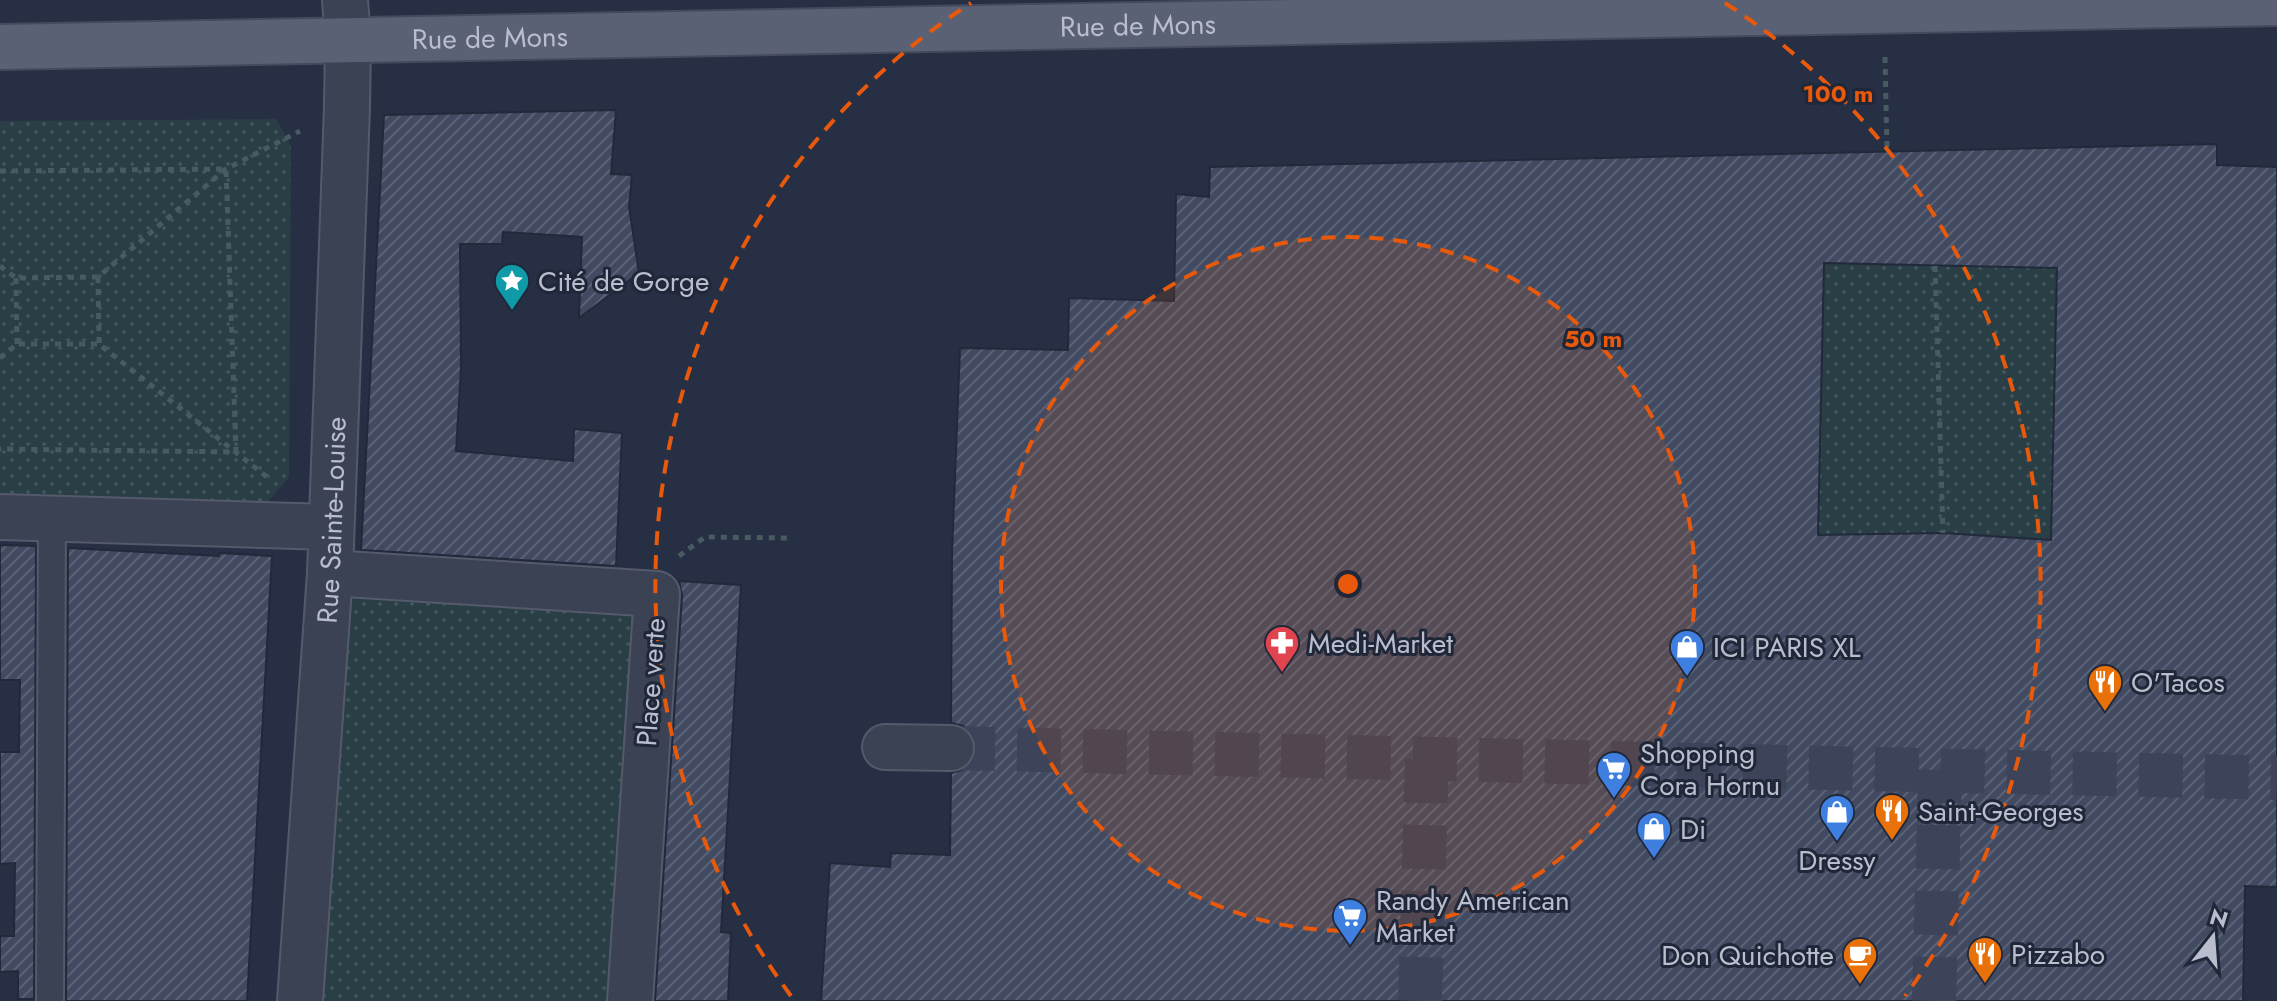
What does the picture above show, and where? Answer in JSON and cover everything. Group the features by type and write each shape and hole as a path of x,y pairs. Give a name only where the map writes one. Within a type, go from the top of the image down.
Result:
{"main road":[{"name":"Rue de Mons","path":"0,47 347,20 1884,11 2277,3"}],"street":[{"name":"Rue Sainte-Louise","path":"300,1001 330,573 347,107 347,20"},
{"path":"0,517 331,527"},
{"name":"Place verte","path":"330,573 657,594 630,1001"},
{"path":"885,747 951,748"}],"lane":[{"path":"50,1001 52,519"}],"path":[{"path":"1884,11 1887,152"},
{"path":"0,266 16,278 98,277 226,169 347,107"},
{"path":"0,171 226,169"},
{"path":"226,169 236,452"},
{"path":"1935,266 1943,533"},
{"path":"98,277 99,344"},
{"path":"16,278 17,344"},
{"path":"0,358 17,344 99,344 271,481"},
{"path":"0,449 236,452"},
{"path":"657,594 671,561 705,537 789,538"}],"shaded area":[{"path":"276,119 291,146 289,477 263,508 0,500 0,121"},
{"path":"1824,263 2057,268 2051,540 1818,535"},
{"path":"330,573 657,594 630,1001 300,1001"}],"building":[{"path":"616,110 611,174 632,175 629,207 639,273 579,318 582,237 503,232 502,244 460,244 461,369 456,451 573,461 574,429 622,433 616,566 361,550 384,115"},
{"path":"2217,144 2217,165 2277,167 2277,887 2245,886 2243,1001 821,1001 830,863 890,867 891,853 950,855 951,773 964,769 972,761 976,749 972,735 963,726 951,723 952,553 960,348 1068,350 1069,298 1174,301 1176,194 1209,197 1210,167","holes":["1824,263 2057,268 2051,540 1943,533 1818,535"]},
{"path":"0,545 36,546 34,999 18,999 18,971 0,972 0,936 14,936 15,863 0,864 0,752 19,752 20,680 0,680"},
{"path":"68,548 272,556 247,1001 66,1001"},
{"path":"679,581 741,585 721,932 731,933 728,1001 655,1001 682,596"}],"tunnel":[{"path":"951,748 2277,778"},
{"path":"1420,1001 1427,759"},
{"path":"1934,1001 1940,770"}],"place":[{"name":"Cité de Gorge","path":"512,312"},
{"name":"Medi-Market","path":"1282,674"},
{"name":"ICI PARIS XL","path":"1687,678"},
{"name":"O'Tacos","path":"2105,713"},
{"name":"Shopping Cora Hornu","path":"1614,800"},
{"name":"Saint-Georges","path":"1892,842"},
{"name":"Dressy","path":"1837,843"},
{"name":"Di","path":"1654,860"},
{"name":"Randy American Market","path":"1350,947"},
{"name":"Pizzabo","path":"1985,985"},
{"name":"Don Quichotte","path":"1860,986"}]}
